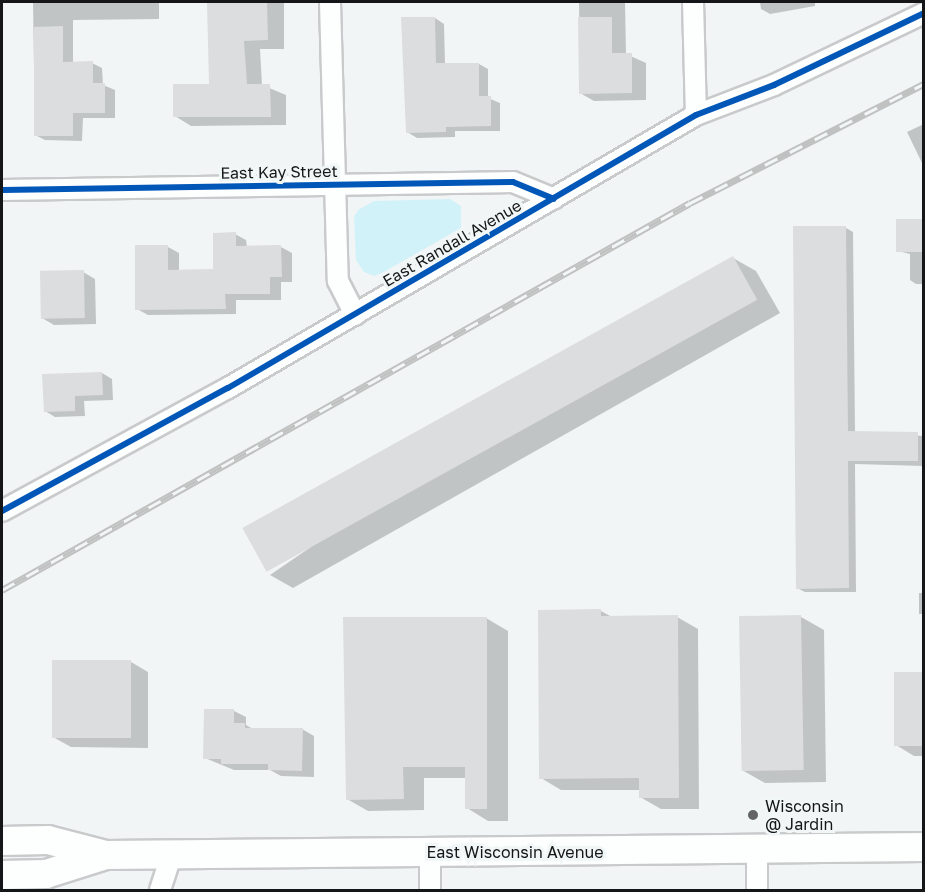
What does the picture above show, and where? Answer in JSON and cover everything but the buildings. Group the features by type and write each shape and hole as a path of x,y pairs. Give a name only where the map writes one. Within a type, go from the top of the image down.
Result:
{"main road":[{"name":"East Wisconsin Avenue","path":"2,841 48,840 106,855 924,847"},
{"name":"East Wisconsin Avenue","path":"2,875 46,874 106,855"}],"street":[{"path":"330,2 338,281 355,315"},
{"path":"693,2 696,115"},
{"name":"East Randall Avenue","path":"2,511 355,315 696,115 774,85 924,13"},
{"name":"East Kay Street","path":"2,190 513,182 554,200"},
{"path":"757,891 758,850"},
{"path":"430,852 430,891"},
{"path":"160,891 172,854"}],"shaded area":[{"path":"450,199 461,206 461,228 382,273 374,276 364,272 356,260 354,217 358,210 374,201"}],"railway":[{"path":"2,590 690,203 924,84"}],"cycle path":[{"path":"2,511 228,388 696,115 774,85 924,13"},
{"path":"2,190 513,182 554,199"}],"place":[{"name":"Wisconsin @ Jardin","path":"753,815"}]}
